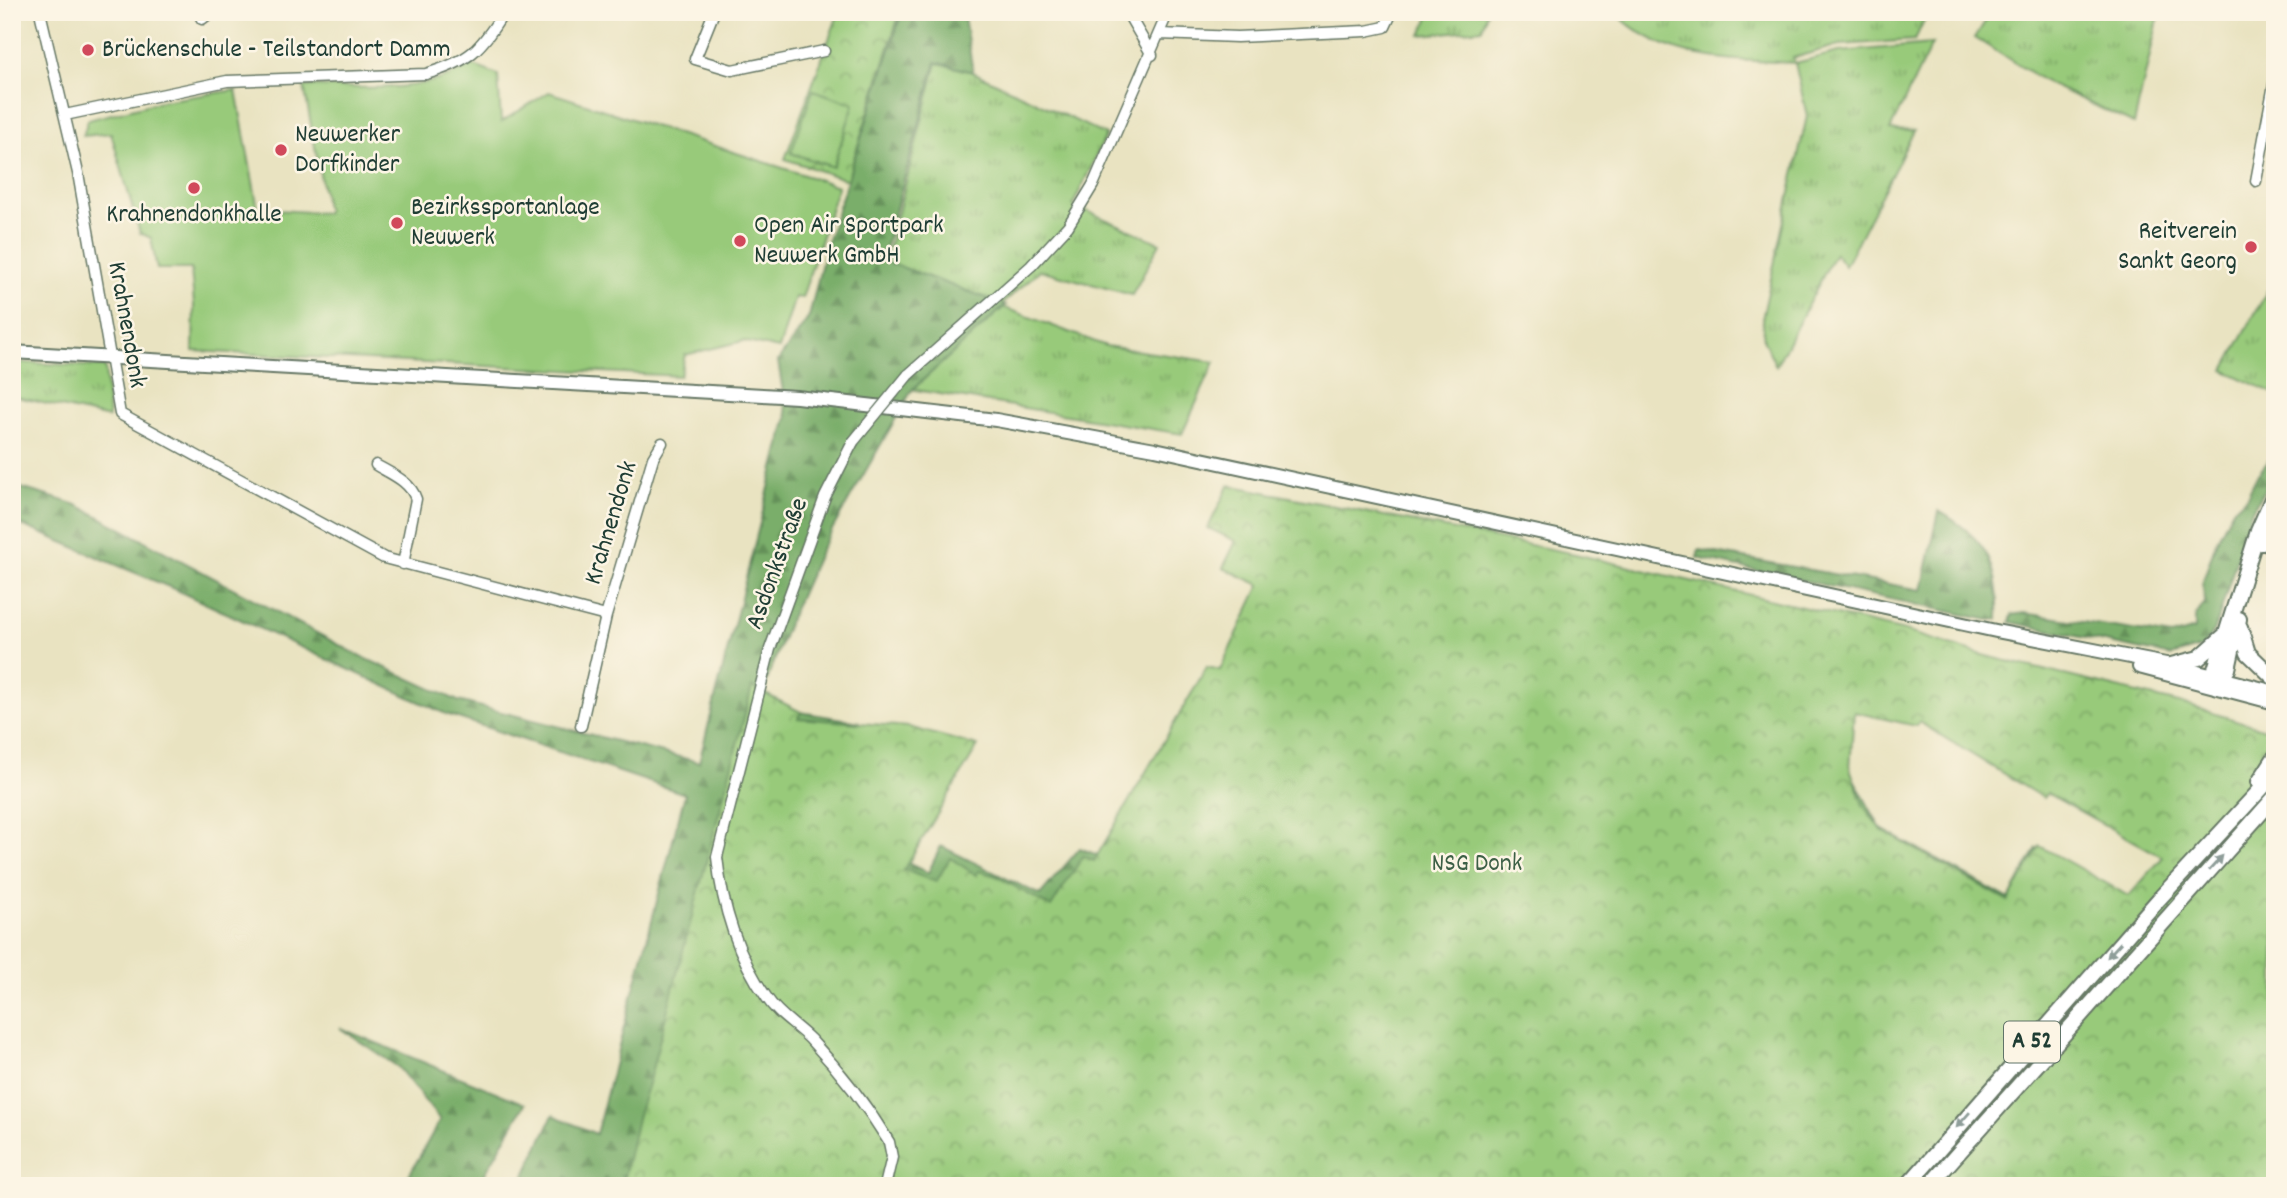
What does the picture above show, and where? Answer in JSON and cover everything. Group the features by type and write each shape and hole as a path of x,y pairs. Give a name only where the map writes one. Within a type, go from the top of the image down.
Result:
{"highway":[{"path":"2217,680 2226,634 2258,531 2275,492"},
{"path":"2217,680 2239,622 2260,546 2275,519"},
{"path":"2239,622 2248,653 2275,679"},
{"path":"2171,665 2199,658 2226,634"},
{"path":"2237,816 2275,757"},
{"name":"A 52","path":"1907,1186 2159,899 2275,774"},
{"name":"A 52","path":"1930,1186 2275,797"}],"main road":[{"path":"12,352 110,360 797,397 996,420 1155,449 1996,631 2171,665 2217,680 2275,704"},
{"path":"1996,631 2021,640 2275,692"}],"street":[{"name":"Krahnendonk","path":"40,12 78,173 120,414 356,544 402,564 606,616"},
{"path":"198,12 202,19 211,12"},
{"path":"65,115 227,82 426,74 449,67 484,46 504,12"},
{"path":"714,12 695,59 722,69 824,51"},
{"path":"1127,12 1152,55"},
{"name":"Asdonkstraße","path":"885,1186 892,1157 888,1142 829,1060 782,1015 756,983 734,933 722,890 717,857 770,649 825,497 853,442 888,396 908,375 1031,266 1068,226 1093,185 1152,55 1168,12"},
{"path":"1160,34 1237,37 1366,32 1385,27 1392,12"},
{"path":"2256,181 2275,79"},
{"name":"Krahnendonk","path":"581,726 606,616 653,458 662,443"},
{"path":"376,465 404,481 413,489 416,499 402,564"}],"green space":[{"path":"839,12 900,12 847,180 785,159"},
{"name":"NSG Donk","path":"902,12 963,12 973,72 936,62 882,260 1006,305 912,390 821,549 789,621 758,705 860,722 895,857 928,873 941,846 1040,895 1080,848 1117,863 1849,770 1881,829 2009,899 2037,848 2128,896 1868,1186 1010,1186 622,1175 625,1177 622,1186 520,1186 553,1115 596,1134 685,794 446,714 174,589 12,521 12,485 77,505 358,655 458,701 699,762 787,417 778,361 809,317 826,246"},
{"path":"1431,12 1487,12 1482,29 1421,35"},
{"path":"1614,12 1922,12 1926,16 1915,40 1839,45 1793,58 1795,63 1722,59 1677,49 1634,29"},
{"path":"1991,12 2171,12 2160,16 2157,24 2134,124 2049,84 1975,38"},
{"path":"1932,44 1890,130 1914,131 1845,266 1835,253 1776,366 1764,341 1762,319 1807,116 1795,63 1839,52"},
{"path":"937,63 973,72 1106,135 1073,205 1160,243 1132,295 1040,270 1000,306 1106,346 1215,362 1182,434 910,389 884,266"},
{"name":"Bezirkssportanlage Neuwerk","path":"472,65 498,75 501,122 549,92 838,186 802,298 795,297 779,349 743,341 685,355 680,376 193,351 194,305 191,269 157,269 151,238 140,233 111,133 83,136 88,120 162,101 236,90 258,209 327,213 304,86 411,86 432,82"},
{"path":"813,90 854,104 833,167 791,153"},
{"path":"2275,277 2275,394 2224,370"},
{"path":"12,362 105,367 109,418 12,396"},
{"path":"2275,453 2275,472 2251,512 2215,630 2203,647 2171,656 2010,622 2012,615 2024,613 2172,636 2195,629 2195,618 2204,603 2203,581 2216,542 2233,509 2247,496 2258,474"},
{"name":"NSG Donk","path":"1229,485 1575,554 1905,631 1986,656 2183,704 2275,732 2275,1186 622,1186 637,1118 752,687 801,712 798,718 909,727 978,746 904,870 936,882 950,858 976,875 979,871 996,876 1051,907 1083,856 1094,861 1207,667 1220,670 1260,585 1223,568 1236,541 1208,528","holes":["1854,712 1916,726 1919,722 2043,798 2047,793 2163,857 2129,896 2040,846 2008,901 1881,830 1863,805 1850,768"]},
{"path":"1939,511 1968,532 1987,555 1996,583 1998,619 1989,620 1697,558 1699,550 1922,590"},
{"path":"340,1028 525,1104 478,1186 403,1186 440,1120 398,1067"}],"place":[{"name":"Brückenschule - Teilstandort Damm","path":"88,50"},
{"name":"Neuwerker Dorfkinder","path":"281,150"},
{"name":"Krahnendonkhalle","path":"194,188"},
{"name":"Bezirkssportanlage Neuwerk","path":"397,223"},
{"name":"Open Air Sportpark Neuwerk GmbH","path":"740,241"},
{"name":"Reitverein Sankt Georg","path":"2251,247"}]}
